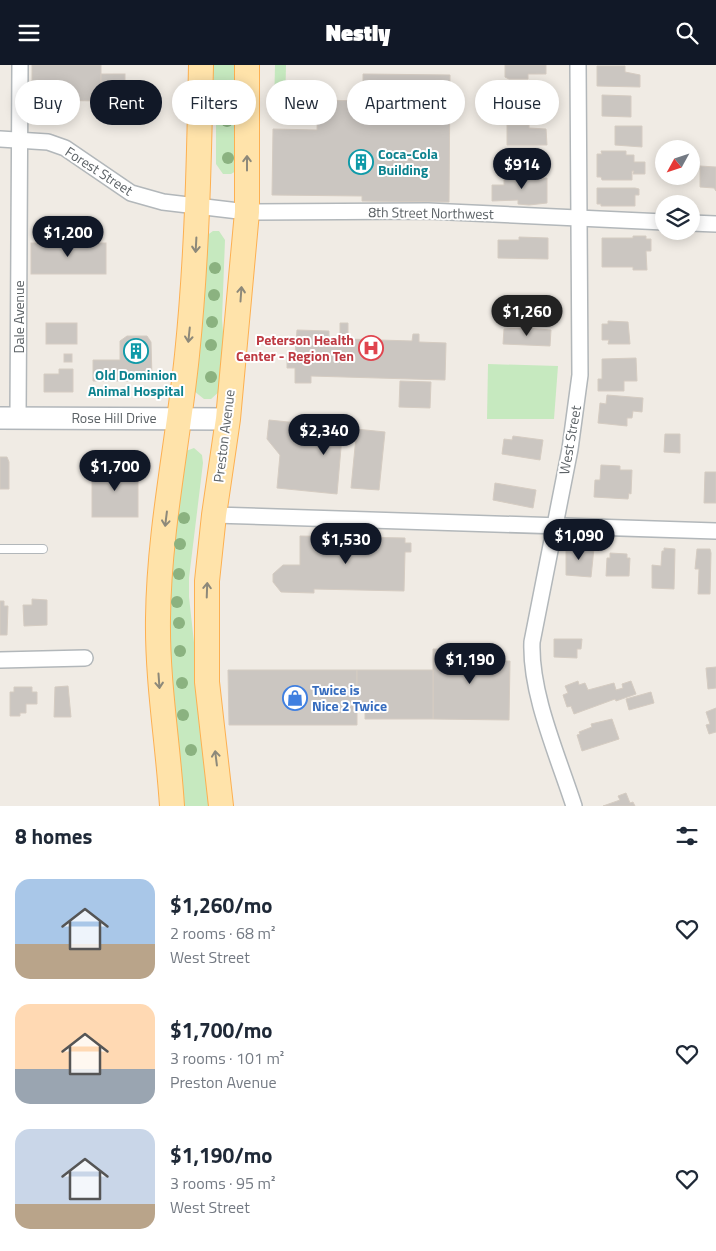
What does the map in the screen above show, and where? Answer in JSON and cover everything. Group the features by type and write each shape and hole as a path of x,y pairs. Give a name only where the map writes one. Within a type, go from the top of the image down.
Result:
{"main road":[{"path":"172,806 160,684 158,617 161,559 173,458 180,419 192,305 198,205 201,65"},
{"name":"Preston Avenue","path":"221,806 207,682 205,639 207,581 214,515 228,419 247,212 247,65"}],"street":[{"name":"Dale Avenue","path":"9,418 20,65"},
{"name":"West Street","path":"574,806 534,682 531,660 532,642 576,417 580,375 578,65"},
{"name":"Forest Street","path":"0,139 48,142 65,148 131,193 146,199 198,205"},
{"name":"8th Street Northwest","path":"198,205 247,212 428,211 655,222"},
{"path":"700,224 716,225"},
{"name":"Rose Hill Drive","path":"9,418 228,419"},
{"path":"214,515 716,531"},
{"path":"0,660 85,658"}],"lane":[{"path":"0,549 43,549"}],"green space":[{"path":"212,65 239,65 239,80 214,80"},
{"path":"275,65 286,65 286,80 275,80"},
{"path":"216,125 237,125 236,171 231,174 223,174 216,164"},
{"path":"213,231 219,231 225,240 222,319 225,358 222,389 211,399 204,399 194,391 206,236"},
{"path":"488,364 558,366 554,419 487,419"},
{"path":"194,448 202,455 203,463 189,578 189,597 212,806 180,806 165,600 186,451"}],"building":[{"path":"32,65 101,65 101,80 90,80 90,101 80,101 80,80 32,80"},
{"path":"505,65 546,65 546,74 528,74 528,79 509,79 505,77"},
{"path":"597,66 625,66 625,72 640,75 640,87 597,86"},
{"path":"101,74 125,74 125,80 101,80"},
{"name":"Coca-Cola Building","path":"363,74 450,75 450,80 363,80"},
{"path":"602,95 631,96 631,117 602,116"},
{"name":"Coca-Cola Building","path":"337,100 347,101 347,125 450,125 449,202 362,201 362,196 272,195 273,129 317,130 317,125 337,125"},
{"path":"507,125 529,125 529,128 546,129 547,145 507,145"},
{"path":"615,126 642,126 642,147 615,145"},
{"path":"601,151 626,151 626,155 634,155 634,162 645,162 645,174 633,174 634,171 632,171 632,180 602,180 601,177 597,177 597,154 602,154"},
{"path":"700,166 716,167 716,191 714,188 700,187"},
{"path":"542,175 542,178 547,178 547,203 529,205 518,204 518,200 492,201 492,185 504,185 504,178"},
{"path":"597,188 635,188 639,189 639,195 635,195 635,206 601,206 601,204 597,204"},
{"path":"633,236 646,236 646,239 651,239 651,251 646,251 647,270 633,270 633,267 602,267 602,238 633,238"},
{"path":"519,237 548,238 548,259 498,258 498,240 519,240"},
{"path":"31,243 106,243 106,274 31,274"},
{"path":"509,297 552,299 551,316 508,316"},
{"path":"608,321 628,322 630,344 608,344 609,340 602,340 602,324 608,324"},
{"path":"46,323 77,323 77,344 46,344"},
{"name":"Peterson Health Center - Region Ten","path":"340,323 348,323 348,339 412,341 413,334 419,334 419,342 446,343 445,380 311,376 311,383 295,383 295,368 287,368 287,354 295,354 297,330 329,331 329,339 340,339"},
{"path":"504,329 551,330 550,346 503,344"},
{"name":"Old Dominion Animal Hospital","path":"127,336 147,336 151,342 152,377 145,381 93,381 93,360 120,360 120,341"},
{"path":"64,354 72,354 72,362 64,362"},
{"path":"636,358 637,381 624,381 624,391 598,391 598,379 602,379 602,359"},
{"path":"59,369 73,369 73,392 44,392 44,374 59,374"},
{"path":"400,381 431,382 430,408 399,407"},
{"path":"607,395 643,398 642,412 633,411 632,418 627,418 627,426 598,423 600,403 606,404"},
{"path":"269,420 385,432 379,490 351,488 356,437 342,436 337,494 277,488 280,455 267,439"},
{"path":"665,434 680,434 680,453 664,452"},
{"path":"513,436 543,440 540,460 502,454 504,439 512,440"},
{"path":"0,457 7,457 9,462 9,489 0,489"},
{"path":"601,465 620,466 620,470 632,470 631,494 629,493 628,499 594,497 595,480 600,480"},
{"path":"92,466 138,466 138,517 92,517"},
{"path":"705,472 716,472 716,503 704,503"},
{"path":"495,483 536,490 533,508 493,500"},
{"path":"300,536 405,538 405,543 411,543 411,552 405,552 404,591 314,589 314,593 281,592 273,582 273,574 283,565 300,565"},
{"path":"566,543 578,544 578,547 594,548 591,577 566,575"},
{"path":"664,548 675,549 674,589 652,588 652,565 661,566"},
{"path":"697,549 710,549 710,594 698,594 699,569 695,569"},
{"path":"610,553 627,554 627,558 630,558 629,576 606,576 607,558 610,558"},
{"path":"32,599 47,600 47,625 24,626 23,605 32,605"},
{"path":"0,601 4,601 4,606 8,606 7,635 0,635"},
{"path":"554,639 582,639 581,649 577,649 577,658 554,657"},
{"path":"433,649 498,650 498,661 510,661 509,720 433,719"},
{"path":"716,667 716,688 708,689 706,668"},
{"path":"228,670 357,670 357,725 229,725"},
{"path":"357,670 433,670 433,719 365,719 365,710 357,710"},
{"path":"578,681 579,685 585,683 588,690 614,683 616,690 623,688 622,684 631,681 636,694 616,701 615,699 574,714 571,706 567,707 563,695 568,693 565,686"},
{"path":"68,686 71,717 54,717 55,687"},
{"path":"14,687 32,687 32,692 37,692 37,704 26,704 26,713 20,713 20,716 10,716 10,692 14,692"},
{"path":"651,692 654,703 629,710 626,699"},
{"path":"716,708 716,732 709,734 706,725 710,724 706,712"},
{"path":"612,719 619,739 582,751 577,735 580,734 579,732 592,727 591,724"},
{"path":"626,793 630,803 633,802 635,806 603,806 620,800 618,796"}],"place":[{"name":"Coca-Cola Building","path":"361,162"},
{"name":"Peterson Health Center - Region Ten","path":"371,348"},
{"name":"Old Dominion Animal Hospital","path":"136,351"},
{"name":"Twice is Nice 2 Twice","path":"295,698"}]}
